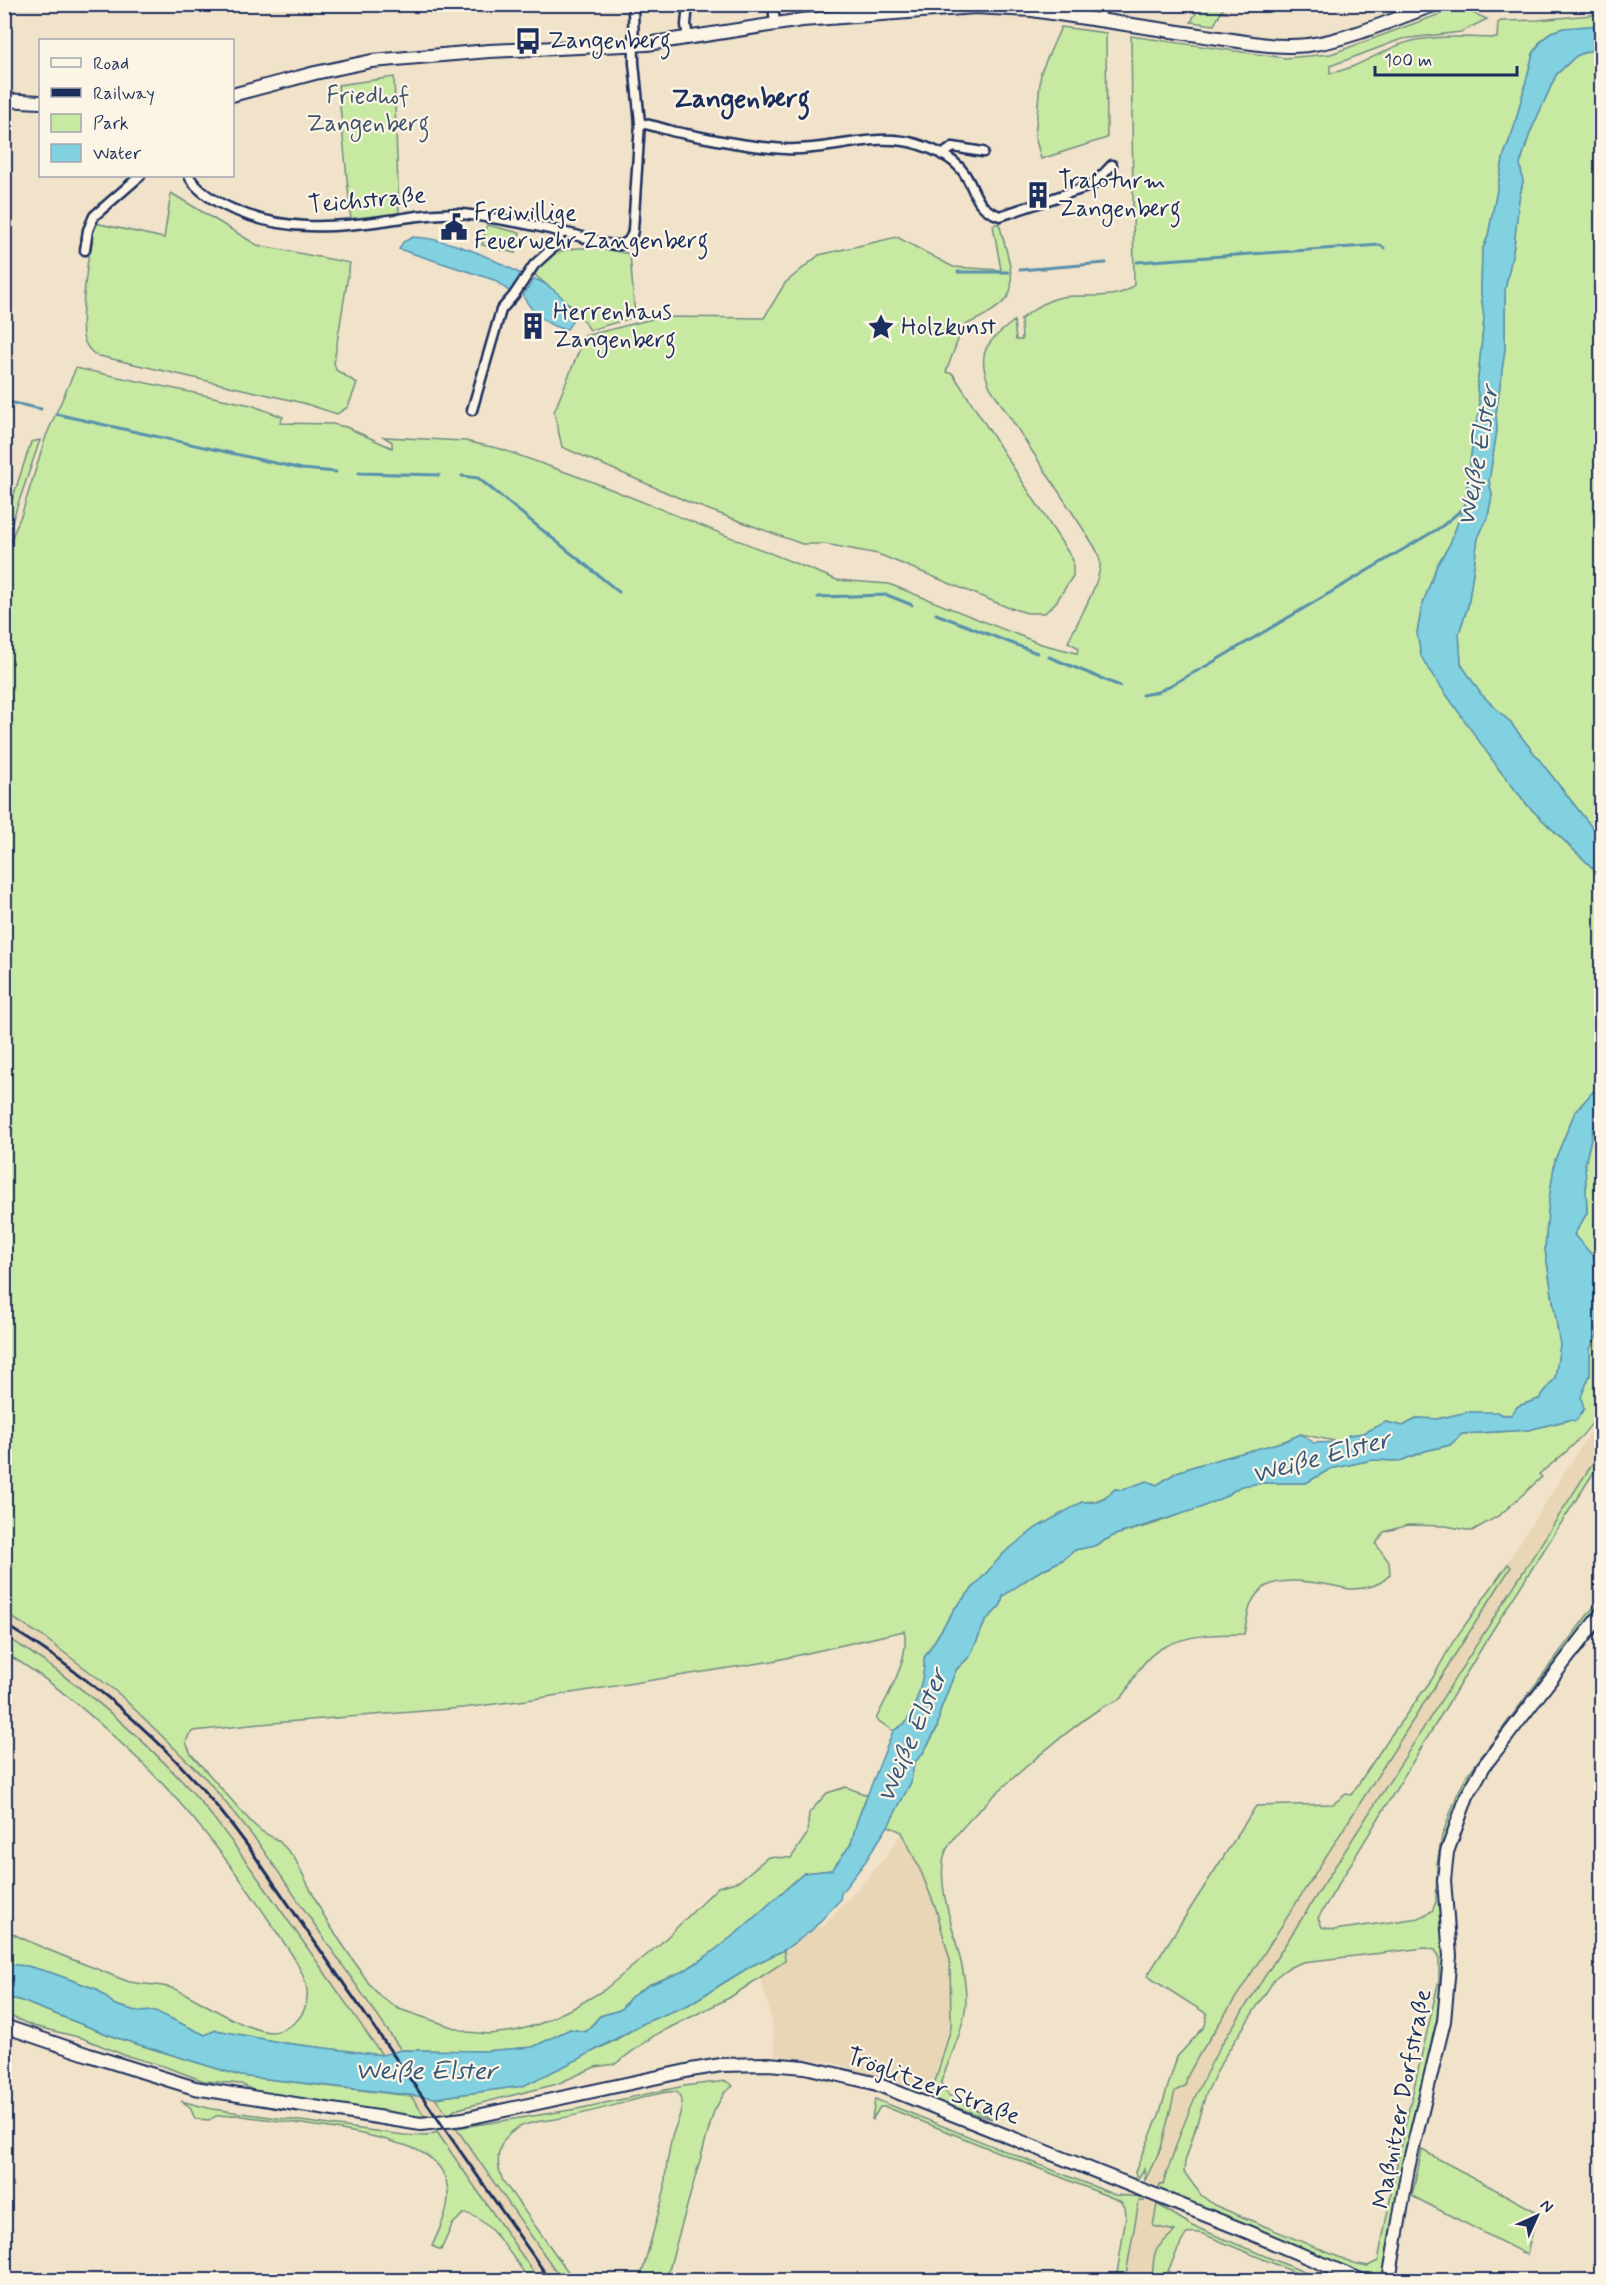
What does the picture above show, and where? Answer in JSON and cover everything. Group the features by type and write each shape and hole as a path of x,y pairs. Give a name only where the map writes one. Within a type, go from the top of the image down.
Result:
{"street":[{"path":"633,4 640,123 676,132 776,149 808,149 897,140 914,143 942,155 961,170 981,206 1000,216 1093,185 1112,165"},
{"path":"688,4 686,25 688,38"},
{"path":"773,4 775,24"},
{"path":"1100,20 1102,4"},
{"path":"234,94 372,61 489,51 634,45 842,16 989,7 1018,8 1286,46 1315,44 1347,36 1436,4"},
{"path":"4,100 39,102"},
{"name":"Teichstraße","path":"190,177 200,189 226,207 251,216 295,225 334,228 451,213 561,232 615,245 624,244 631,238 633,230 640,123"},
{"path":"942,155 953,147 982,152"},
{"path":"85,250 88,230 94,216 139,177"},
{"path":"472,410 498,317 540,258 557,244 561,232"},
{"name":"Maßnitzer Dorfstraße","path":"1389,2280 1408,2168 1444,2021 1449,1956 1444,1880 1447,1852 1467,1796 1484,1766 1602,1612"},
{"name":"Tröglitzer Straße","path":"4,2026 120,2065 218,2093 421,2124 442,2123 636,2080 721,2065 768,2064 805,2067 874,2083 1243,2230 1361,2280"}],"shaded area":[{"path":"1601,1415 1601,1450 1204,2075 1174,2147 1155,2204 1157,2204 1153,2226 1175,2231 1166,2280 1125,2280 1139,2200 1144,2201 1148,2182 1145,2180 1158,2135 1171,2099 1191,2058"},
{"path":"4,1613 42,1636 118,1693 182,1753 233,1810 449,2117 445,2118 452,2128 456,2128 471,2147 562,2280 539,2280 437,2132 440,2131 431,2118 426,2118 242,1856 193,1794 103,1706 38,1656 5,1635"},
{"path":"902,1832 936,1909 950,1960 951,2028 932,2095 832,2062 775,2055 771,2016 760,1977 785,1961 784,1950 815,1927 823,1927 886,1856"}],"green space":[{"path":"1200,4 1225,5 1214,25 1191,22"},
{"path":"1459,7 1487,19 1461,32 1402,39 1330,66 1330,73 1348,68 1399,45 1422,39 1497,38 1498,23 1501,21 1601,14 1601,27 1564,28 1551,32 1539,43 1533,54 1514,128 1504,155 1488,236 1482,251 1481,292 1484,319 1477,388 1480,408 1474,431 1465,503 1450,544 1437,565 1422,606 1417,633 1498,768 1529,807 1601,876 1602,1072 1600,1084 1575,1112 1555,1160 1549,1200 1545,1249 1560,1345 1555,1378 1539,1399 1518,1406 1511,1415 1468,1412 1437,1419 1418,1418 1403,1426 1386,1422 1364,1433 1349,1435 1339,1442 1301,1434 1285,1441 1177,1472 1157,1485 1147,1481 1122,1490 1115,1489 1096,1501 1082,1502 1005,1552 955,1608 924,1658 919,1692 909,1718 893,1731 876,1719 901,1664 905,1641 904,1631 773,1661 527,1700 462,1708 193,1731 186,1742 191,1754 251,1822 261,1831 279,1841 294,1857 326,1920 370,1985 381,1997 399,2009 467,2032 489,2034 515,2031 539,2024 604,1990 660,1944 718,1887 739,1881 768,1857 791,1858 807,1834 809,1813 827,1793 846,1787 867,1795 851,1844 832,1870 804,1873 738,1932 707,1956 684,1971 648,1985 631,1997 620,2010 600,2016 585,2032 570,2029 533,2047 486,2051 401,2050 259,1844 208,1781 118,1693 42,1636 5,1613 4,557 22,513 46,436 76,368 251,405 283,417 280,423 332,424 346,427 392,448 392,442 384,437 465,441 501,449 593,482 837,580 889,584 1041,644 1077,653 1079,648 1068,642 1095,584 1100,567 1099,556 990,387 983,365 986,349 996,336 1014,321 1016,340 1022,340 1021,319 1045,303 1062,297 1120,293 1134,285 1131,36 1285,58 1331,54"},
{"path":"1061,27 1106,33 1107,138 1041,159 1035,136 1041,72"},
{"path":"1588,51 1601,51 1601,839 1509,721 1481,695 1461,664 1459,633 1468,606 1478,538 1488,516 1492,495 1489,481 1497,430 1496,414 1505,349 1505,290 1523,182 1520,164 1530,133 1556,75 1576,56"},
{"name":"Friedhof Zangenberg","path":"394,77 399,213 351,220 338,85"},
{"path":"171,193 257,245 350,263 334,362 336,370 357,383 348,407 337,414 303,403 95,355 84,342 82,326 84,297 95,223 164,238"},
{"path":"999,223 1010,268 1010,292 994,310 954,330 959,337 946,372 953,374 1073,560 1073,576 1056,602 1045,613 1027,613 1007,607 878,554 825,544 802,544 693,504 562,447 554,412 585,336 660,317 764,318 785,283 819,255 897,237 953,267 1001,270 993,225"},
{"path":"487,225 520,233 515,253 482,245"},
{"path":"579,248 598,248 630,254 635,317 590,330 575,309 535,275 542,262 552,254"},
{"path":"40,440 5,542 5,522 31,442"},
{"path":"1601,1115 1601,1293 1593,1256 1574,1235 1587,1213 1585,1164 1593,1129"},
{"path":"1601,1310 1601,1409 1574,1445 1539,1474 1542,1477 1500,1515 1472,1531 1446,1526 1408,1525 1384,1532 1376,1544 1389,1562 1390,1574 1372,1586 1350,1589 1288,1581 1265,1587 1252,1603 1244,1634 1193,1637 1159,1650 1142,1665 1121,1698 1101,1708 1039,1755 967,1823 951,1842 944,1857 942,1873 947,1908 962,1965 966,2000 960,2031 941,2082 944,2089 955,2100 992,2119 930,2099 951,2028 950,1960 936,1909 922,1874 902,1832 888,1826 911,1782 914,1763 923,1753 937,1729 940,1711 956,1670 970,1656 985,1622 1001,1605 1003,1596 1075,1550 1094,1546 1115,1535 1154,1524 1224,1497 1240,1486 1263,1483 1306,1483 1330,1469 1372,1460 1400,1461 1425,1451 1450,1445 1462,1434 1528,1430 1569,1420 1590,1375 1590,1349 1597,1335"},
{"path":"1601,1450 1601,1461 1492,1631 1318,1918 1322,1927 1334,1930 1419,1918 1432,1911 1436,1902 1437,1863 1442,1836 1466,1777 1601,1597 1601,1606 1489,1754 1446,1849 1446,1983 1385,2278 1369,2279 1298,2246 1158,2192 1160,2184 1163,2185 1181,2131 1196,2096 1221,2045","holes":["1425,1948 1435,1950 1439,1956 1439,1980 1402,2139 1378,2261 1368,2266 1353,2263 1214,2205 1201,2195 1184,2172 1206,2094 1223,2059 1276,1977 1288,1968 1303,1962"]},
{"path":"1508,1564 1511,1567 1199,2055 1187,2077 1185,2086 1175,2091 1161,2148 1145,2180 1144,2169 1137,2180 1135,2172 1159,2115 1177,2057 1205,2026 1207,2014 1147,1976 1256,1806 1333,1804 1346,1794 1351,1795"},
{"path":"4,1635 80,1688 104,1708 150,1749 193,1793 242,1856 382,2055 284,2043 216,2030 205,2035 155,2011 139,2012 115,2005 96,1989 52,1973 27,1966 5,1964 5,1930 48,1950 125,1980 175,1989 233,2020 270,2032 284,2029 295,2022 302,2014 307,2000 305,1983 291,1953 247,1888 196,1821 159,1780 92,1716 41,1676 5,1653"},
{"path":"784,1950 785,1961 729,1998 655,2035 615,2064 595,2067 557,2084 454,2110 449,2117 435,2098 523,2086 612,2042 646,2022 688,2005 751,1966"},
{"path":"5,1997 19,2000 117,2038 241,2076 411,2096 426,2118 405,2117 262,2095 241,2084 204,2081 124,2055 82,2038 33,2026 5,2014"},
{"path":"726,2081 733,2086 725,2092 714,2111 666,2280 640,2280 665,2189 671,2141 681,2110 677,2092 661,2093 578,2115 535,2122 516,2129 504,2140 498,2159 503,2181 574,2280 562,2280 456,2128 577,2109 684,2086"},
{"path":"875,2099 1115,2195 1144,2197 1144,2201 1139,2201 1125,2280 1116,2280 1126,2216 1125,2207 1120,2201 886,2107 880,2107 872,2120"},
{"path":"181,2101 212,2109 404,2135 426,2136 437,2132 539,2280 529,2280 500,2240 472,2215 463,2214 452,2225 441,2250 432,2246 446,2209 448,2190 439,2166 418,2151 381,2138 298,2123 236,2115 216,2116 210,2120 195,2119 190,2107"},
{"path":"1422,2150 1537,2212 1527,2255 1412,2196"},
{"path":"1157,2204 1193,2226 1323,2280 1313,2280 1203,2234 1193,2232 1185,2236 1168,2271 1177,2278 1176,2280 1152,2280 1155,2252 1175,2231 1153,2226"}],"water":[{"name":"Weiße Elster","path":"1599,25 1601,27 1601,51 1588,51 1576,56 1556,75 1530,133 1520,164 1523,182 1505,290 1505,349 1496,414 1497,430 1489,481 1492,495 1488,516 1478,538 1468,606 1459,633 1461,664 1481,694 1509,721 1601,839 1601,876 1529,807 1498,768 1429,670 1421,656 1417,633 1422,606 1437,565 1450,544 1465,503 1474,431 1480,408 1477,388 1484,319 1481,292 1482,251 1488,236 1504,155 1514,128 1533,54 1551,32 1564,28"},
{"path":"413,237 455,245 496,261 521,274 509,291 494,280 399,249 403,242"},
{"path":"534,279 551,288 572,310 572,322 567,329 547,322 526,301 523,295"},
{"name":"Weiße Elster","path":"1601,1073 1601,1115 1593,1129 1585,1164 1587,1213 1574,1235 1593,1256 1602,1293 1601,1310 1597,1335 1590,1349 1590,1375 1581,1397 1584,1409 1576,1421 1568,1420 1528,1430 1462,1434 1450,1445 1425,1451 1400,1461 1372,1460 1330,1469 1306,1483 1263,1483 1241,1486 1200,1508 1115,1535 1094,1546 1075,1550 1064,1559 1035,1574 1003,1596 1001,1605 985,1622 970,1656 956,1670 940,1711 937,1728 923,1753 914,1763 911,1782 888,1826 865,1862 841,1893 840,1900 811,1931 784,1950 751,1966 688,2005 646,2022 579,2059 523,2086 435,2098 241,2076 117,2038 19,2000 5,1997 5,1964 27,1966 96,1989 115,2005 139,2012 155,2011 205,2035 216,2030 284,2043 382,2055 401,2050 486,2051 533,2047 570,2029 586,2032 600,2016 620,2010 631,1997 649,1985 684,1971 707,1956 738,1932 804,1873 832,1870 851,1844 857,1821 893,1731 909,1718 922,1682 924,1658 955,1608 1005,1552 1036,1528 1082,1502 1097,1502 1104,1499 1115,1489 1122,1490 1147,1481 1157,1485 1177,1472 1285,1441 1301,1434 1314,1443 1339,1442 1349,1435 1364,1433 1386,1422 1403,1426 1418,1418 1437,1419 1468,1412 1497,1412 1502,1415 1511,1415 1518,1406 1539,1399 1555,1378 1560,1345 1545,1249 1555,1160 1575,1112 1600,1084"}],"waterway":[{"path":"1137,262 1380,245 1384,248"},
{"path":"1020,270 1106,263"},
{"path":"958,272 1008,272"},
{"path":"4,401 41,409"},
{"path":"56,414 302,469 336,472"},
{"path":"359,473 439,475"},
{"path":"462,476 478,478 619,592"},
{"name":"Weiße Elster","path":"1142,695 1158,692 1208,665 1441,527 1466,506"},
{"path":"818,597 887,595 912,605"},
{"path":"936,614 1037,653"},
{"path":"1049,657 1120,686"}],"railway":[{"path":"4,1624 74,1671 138,1724 197,1784 224,1816 250,1849 550,2280"}],"place":[{"name":"Zangenberg","path":"528,41"},
{"name":"Trafoturm Zangenberg","path":"1038,195"},
{"name":"Freiwillige Feuerwehr Zangenberg","path":"454,227"},
{"name":"Herrenhaus Zangenberg","path":"533,326"},
{"name":"Holzkunst","path":"881,327"}],"district":[{"name":"Zangenberg","path":"741,99"}]}
